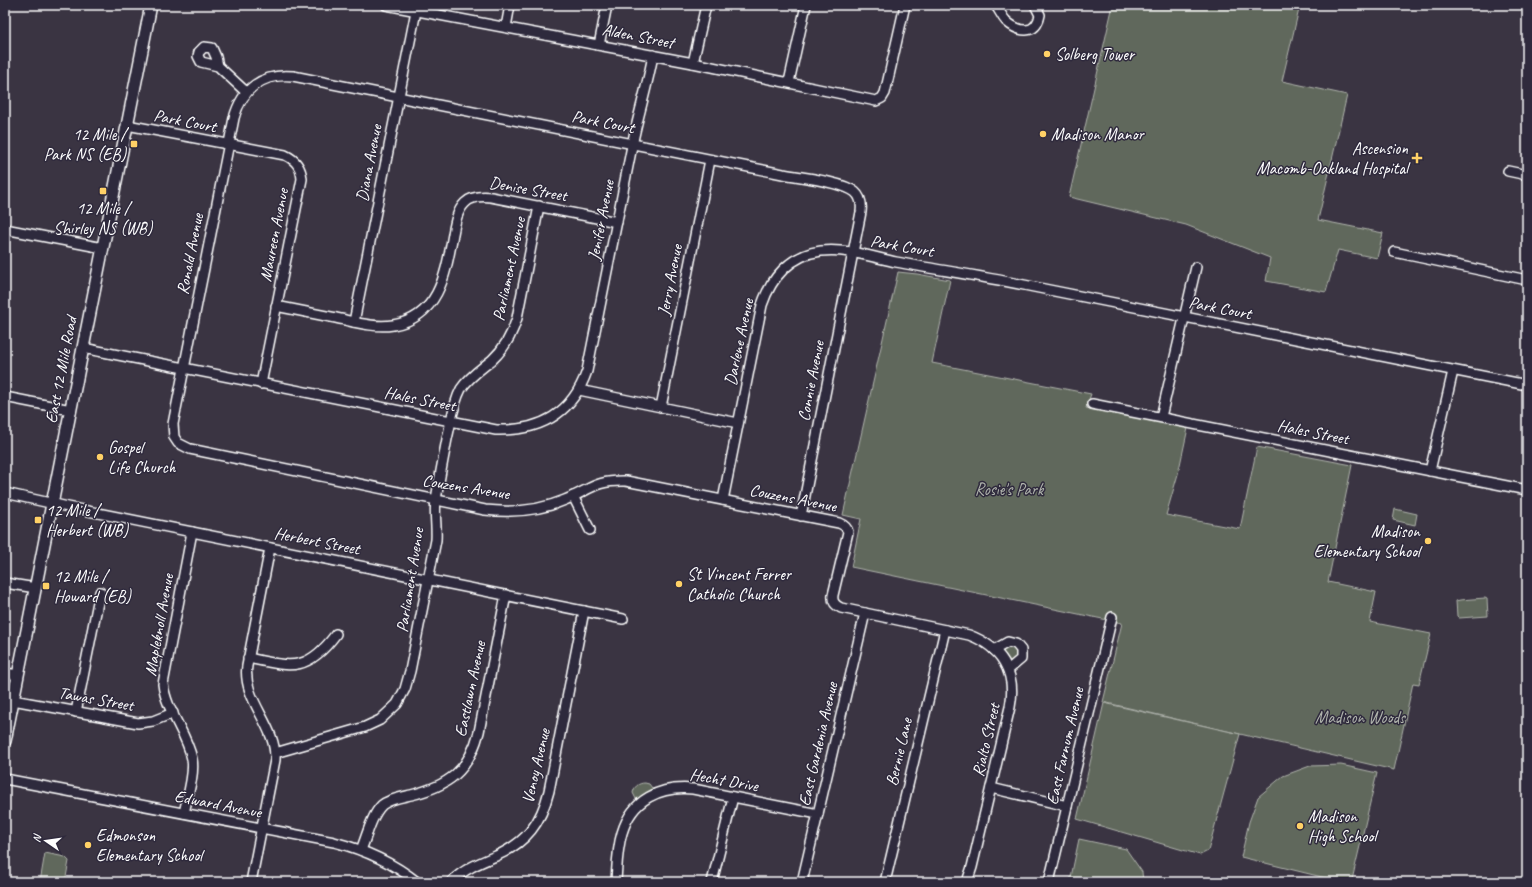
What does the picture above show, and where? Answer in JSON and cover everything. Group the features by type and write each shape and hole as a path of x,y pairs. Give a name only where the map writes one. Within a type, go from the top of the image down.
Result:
{"main road":[{"name":"East 12 Mile Road","path":"5,741 151,5"}],"street":[{"name":"Alden Street","path":"386,5 653,55 876,101 882,98 885,93 905,5"},
{"path":"506,27 510,5"},
{"path":"599,45 608,5"},
{"path":"693,63 706,5"},
{"path":"789,82 806,5"},
{"path":"999,6 1003,17 1014,27 1028,30 1035,27 1039,20 1040,15 1035,5"},
{"name":"Diana Avenue","path":"354,322 416,11"},
{"name":"Jenifer Avenue","path":"579,390 590,359 632,144 653,55"},
{"path":"218,66 246,92"},
{"name":"Park Court","path":"127,126 228,145 236,109 246,92 259,82 276,76 285,76 811,179 850,189 858,196 862,205 853,253 897,262 955,271 1527,385"},
{"name":"Maureen Avenue","path":"228,145 285,156 295,161 301,171 302,180 261,384"},
{"name":"Ronald Avenue","path":"183,368 228,145"},
{"name":"Jerry Avenue","path":"661,407 710,160"},
{"path":"1508,171 1527,175"},
{"name":"Denise Street","path":"276,306 354,322 383,326 394,325 415,317 425,310 437,294 441,285 457,216 461,208 471,199 483,196 617,222"},
{"name":"Parliament Avenue","path":"275,753 365,727 380,720 392,710 401,698 408,681 437,535 434,508 455,405 462,389 471,377 500,352 507,343 513,331 517,318 539,206"},
{"path":"5,229 103,248"},
{"name":"Darlene Avenue","path":"723,500 762,305 769,287 785,267 809,253 833,250 853,253"},
{"path":"1394,252 1527,280"},
{"name":"Connie Avenue","path":"801,516 853,253"},
{"path":"1161,417 1196,267"},
{"name":"Hales Street","path":"83,348 496,430 518,430 529,428 549,420 572,401 579,390"},
{"name":"Couzens Avenue","path":"183,368 173,431 174,437 178,443 184,447 485,510 514,512 542,508 573,496 595,484 626,481 839,523 846,527 848,537 833,595 834,603"},
{"path":"1430,471 1453,371"},
{"path":"579,390 738,423"},
{"path":"5,397 71,410"},
{"name":"Hales Street","path":"1092,404 1527,490"},
{"name":"Herbert Street","path":"5,492 192,532 623,619"},
{"path":"573,496 590,530"},
{"name":"Mapleknoll Avenue","path":"184,813 192,771 192,759 166,696 164,678 192,532"},
{"path":"251,882 275,753 274,746 248,685 246,670 270,548"},
{"path":"5,583 36,588"},
{"path":"76,712 100,592"},
{"name":"Eastlawn Avenue","path":"361,850 373,820 382,806 392,800 434,789 462,768 472,754 479,732 506,595"},
{"name":"Rialto Street","path":"834,603 841,608 976,638 994,650 1000,656 1008,670 1012,686 1012,698 991,788 1067,806"},
{"name":"Venoy Avenue","path":"451,882 465,870 518,843 531,831 543,812 549,791 584,611"},
{"name":"East Gardenia Avenue","path":"802,882 865,613"},
{"name":"East Farnum Avenue","path":"1049,882 1112,617"},
{"name":"Bernie Lane","path":"885,882 945,630"},
{"path":"248,658 286,665 303,662 311,659 323,651 336,634"},
{"path":"994,650 1008,642 1016,644 1021,650 1021,659 1008,670"},
{"path":"5,673 18,675"},
{"name":"Tawas Street","path":"13,700 138,723 153,721 173,713"},
{"name":"Edward Avenue","path":"5,779 334,842 361,850 387,861 417,882"},
{"name":"Hecht Drive","path":"616,882 622,834 629,817 644,801 658,792 676,788 693,789 818,814"},
{"path":"966,882 972,867 991,788"},
{"path":"712,882 733,797"}],"green space":[{"path":"1113,5 1300,5 1282,81 1347,95 1318,220 1383,233 1377,258 1338,250 1326,292 1266,281 1270,258 1186,225 1069,197"},
{"name":"Rosie's Park","path":"898,272 950,280 932,363 1091,394 1086,408 1188,428 1178,474 1166,515 1240,529 1257,447 1352,465 1328,582 1376,592 1370,622 1431,634 1419,684 1413,683 1394,770 1103,702 1122,623 851,567 861,519 843,515"},
{"path":"1395,509 1417,514 1415,525 1393,520"},
{"path":"1487,599 1488,616 1459,618 1457,616 1456,601"},
{"path":"1014,646 1018,655 1010,663 1002,650 1004,647"},
{"path":"1104,703 1240,734 1208,851 1200,855 1077,819"},
{"path":"1341,765 1377,773 1352,880 1350,882 1342,882 1241,857 1249,822 1258,797 1283,776 1310,766"},
{"path":"645,783 649,784 652,791 639,799 636,799 633,793 634,789 638,785"},
{"path":"1079,839 1126,849 1142,872 1143,882 1070,882"},
{"path":"45,853 65,857 69,861 66,877 62,879 52,878 50,882 40,882"}],"place":[{"name":"Solberg Tower","path":"1047,54"},
{"name":"Madison Manor","path":"1043,134"},
{"name":"12 Mile / Park NS (EB)","path":"134,144"},
{"name":"Ascension Macomb-Oakland Hospital","path":"1417,158"},
{"name":"12 Mile / Shirley NS (WB)","path":"103,191"},
{"name":"Gospel Life Church","path":"100,457"},
{"name":"12 Mile / Herbert (WB)","path":"38,520"},
{"name":"Madison Elementary School","path":"1428,541"},
{"name":"St Vincent Ferrer Catholic Church","path":"679,584"},
{"name":"12 Mile / Howard (EB)","path":"46,586"},
{"name":"Madison High School","path":"1300,826"},
{"name":"Edmonson Elementary School","path":"88,845"}],"park label":[{"name":"Madison Woods","path":"1360,717"}]}
